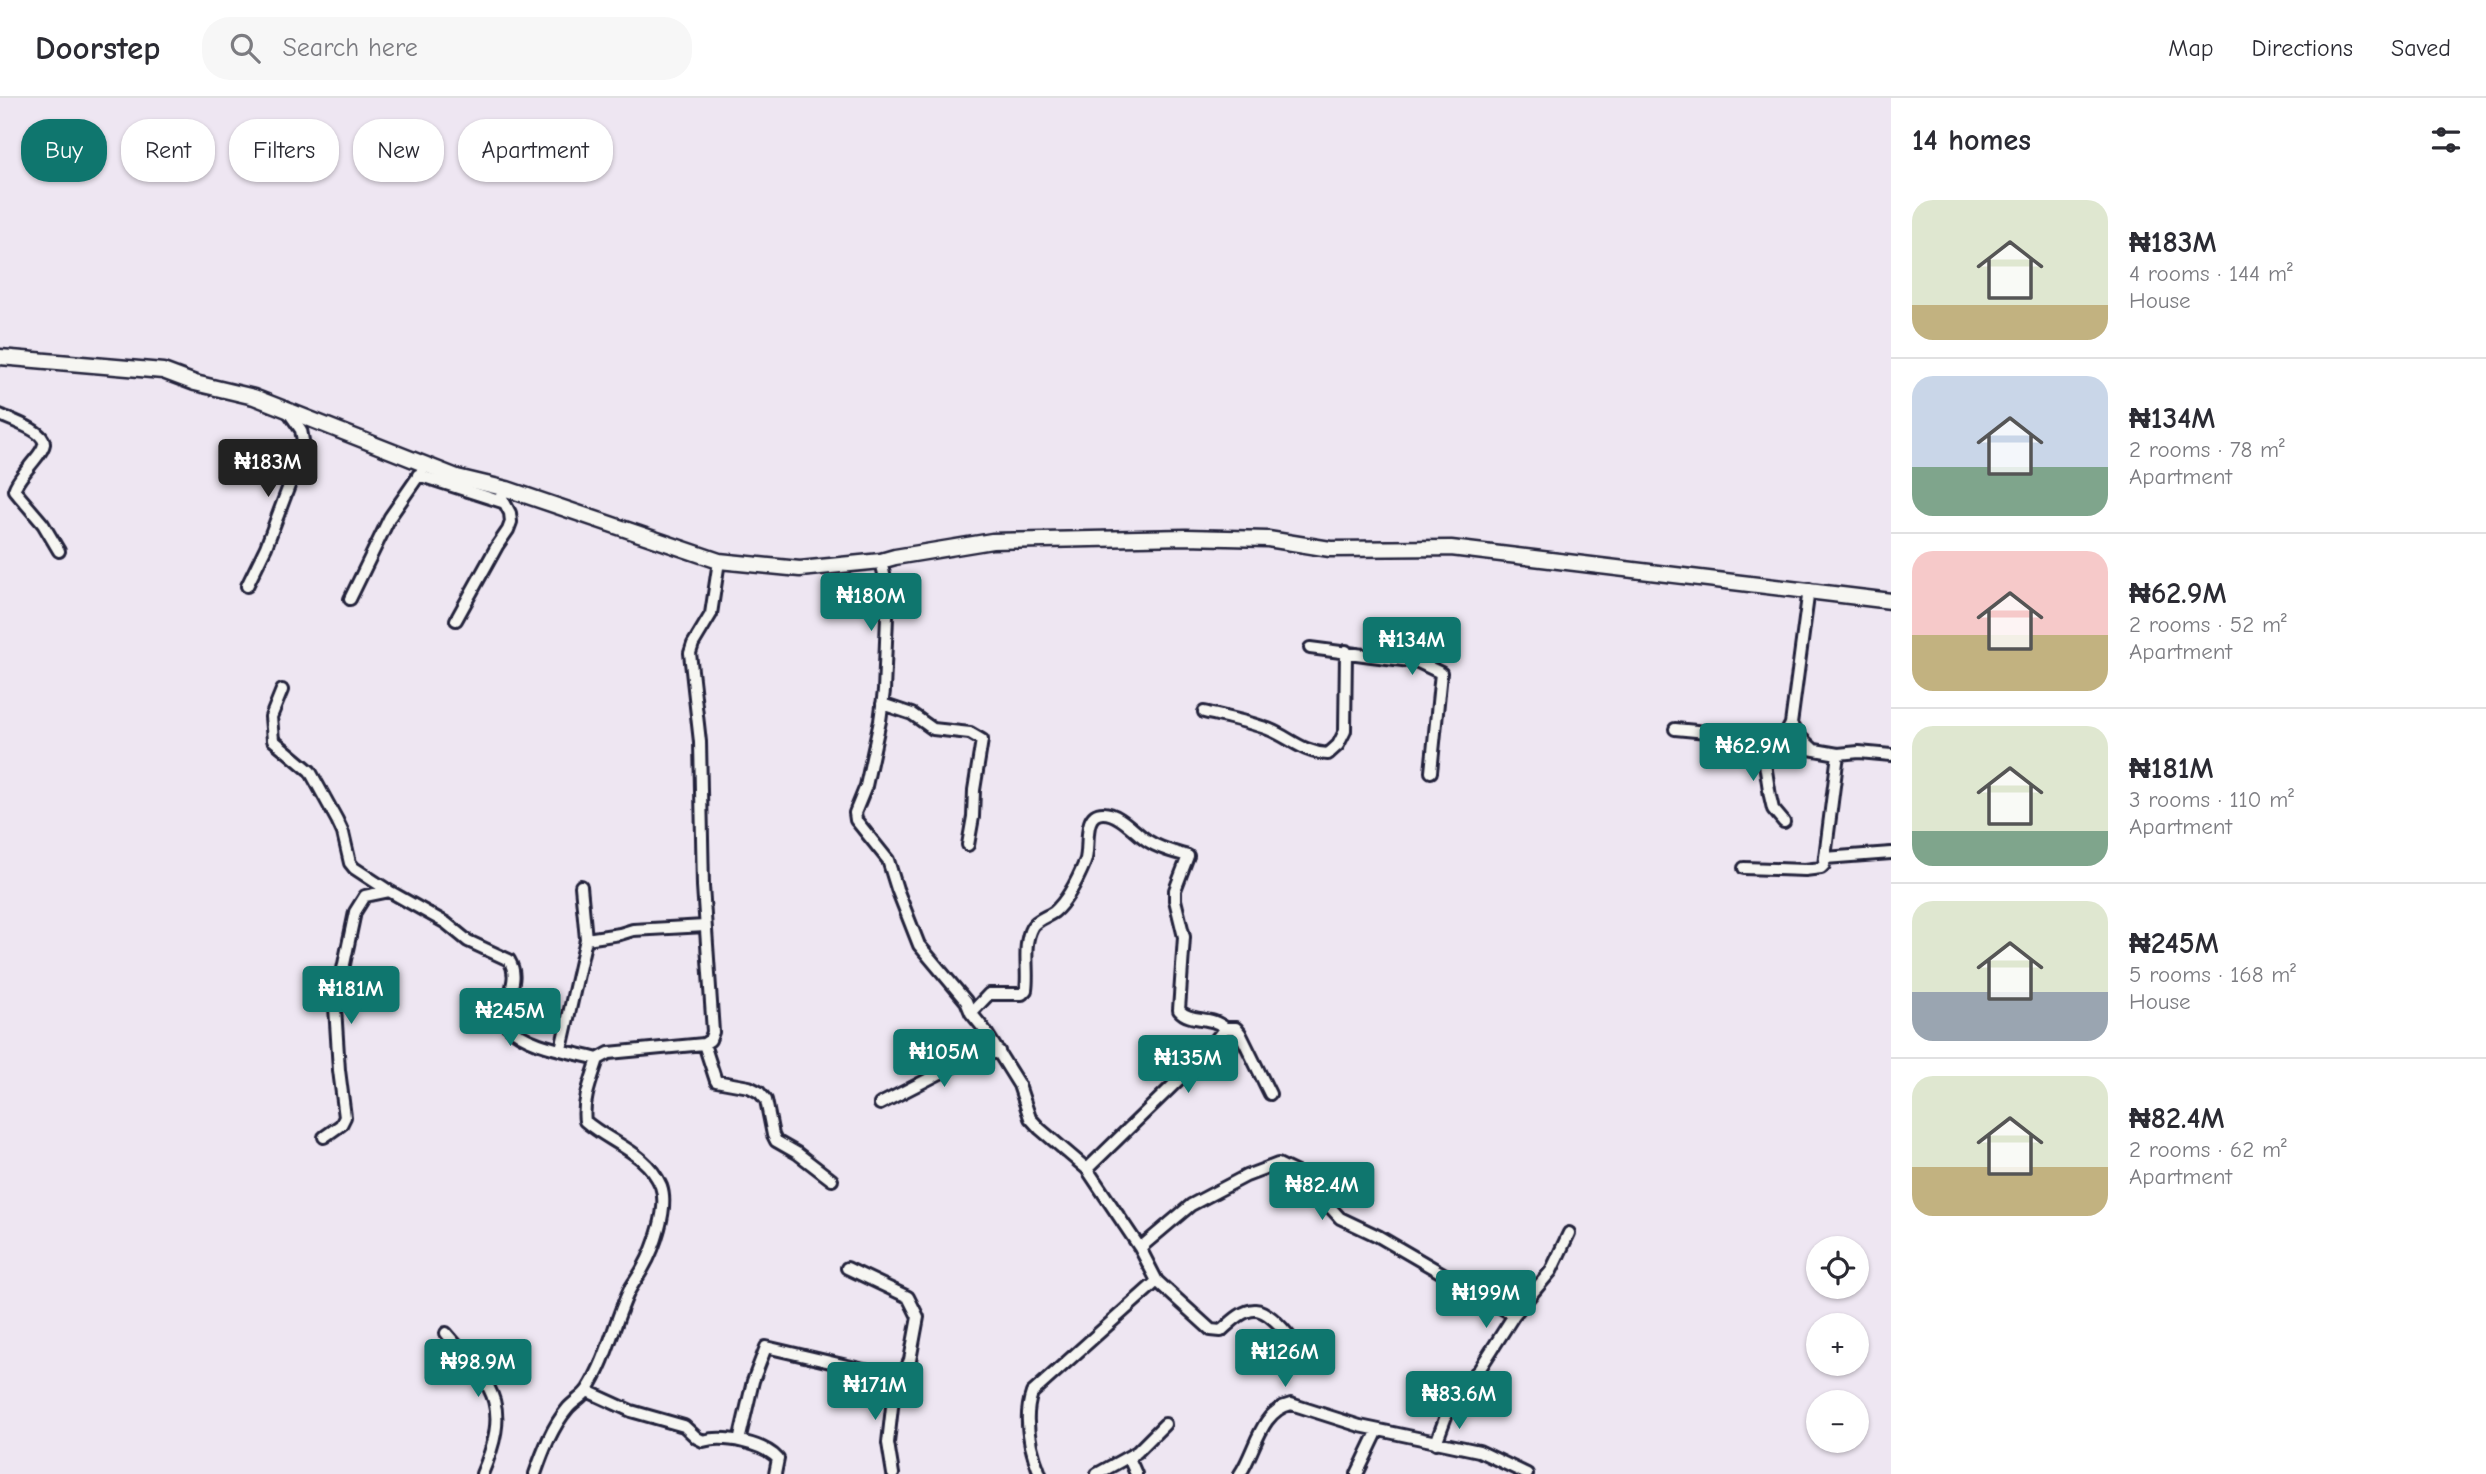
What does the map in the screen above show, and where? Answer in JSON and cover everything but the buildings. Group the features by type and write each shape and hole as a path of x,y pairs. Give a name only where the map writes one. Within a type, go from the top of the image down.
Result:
{"street":[{"path":"0,357 163,371 195,383 254,397 422,470 457,477 505,496 719,561 800,569 881,561 992,541 1257,538 1342,550 1451,548 1809,589 1891,601"},
{"path":"247,586 266,547 304,446 301,429 287,410"},
{"path":"0,415 42,436 44,443 41,451 14,490 43,524 59,551"},
{"path":"350,599 386,524 422,470"},
{"path":"456,620 508,530 511,522 505,496"},
{"path":"535,1474 552,1432 569,1407 587,1391 660,1226 662,1188 656,1178 632,1151 606,1137 585,1121 589,1091 598,1059 608,1053 704,1044 710,1040 713,1032 705,926 700,742 690,653 711,614 719,561"},
{"path":"881,561 888,592 882,704 866,786 855,813 856,820 888,860 919,945 966,1001 971,1013 999,1051 1019,1084 1030,1118 1087,1169 1140,1248 1157,1281 1211,1330 1222,1331 1242,1314 1255,1310 1266,1313 1300,1350"},
{"path":"1809,589 1791,724 1796,733 1814,750"},
{"path":"1310,648 1418,662 1441,673 1432,772"},
{"path":"1204,712 1242,720 1270,730 1297,747 1328,754 1338,745 1345,731 1346,651"},
{"path":"282,690 271,717 273,740 310,771 343,833 350,863 389,891 446,923 468,941 509,960 513,966 515,982 507,1008 507,1025 516,1034 598,1059"},
{"path":"882,704 912,714 933,729 971,733 982,740 968,845"},
{"path":"1784,822 1773,809 1763,751 1791,724"},
{"path":"1675,729 1776,739 1792,746 1838,754 1859,752 1891,755"},
{"path":"1744,868 1821,868 1825,858 1838,754"},
{"path":"971,1013 989,994 1022,995 1026,990 1027,949 1031,928 1038,920 1053,913 1064,901 1087,859 1088,824 1094,816 1110,814 1164,850 1188,856 1175,890 1184,937 1179,1010 1187,1017 1218,1021 1225,1027 1236,1028 1270,1094"},
{"path":"1825,858 1891,853"},
{"path":"561,1049 586,939 581,886"},
{"path":"324,1137 341,1125 345,1117 335,1007 355,912 365,896 389,891"},
{"path":"586,939 633,930 705,926"},
{"path":"1087,1169 1169,1092 1203,1056 1225,1027"},
{"path":"704,1044 716,1081 749,1087 759,1092 766,1100 776,1141 797,1153 832,1180"},
{"path":"880,1104 956,1065 999,1051"},
{"path":"1140,1248 1191,1205 1246,1176 1278,1164 1301,1175 1340,1218 1378,1236 1514,1315"},
{"path":"1436,1443 1452,1400 1479,1370 1514,1315 1551,1271 1569,1233"},
{"path":"847,1268 908,1297 913,1302 918,1317 910,1360 893,1398 888,1443 893,1474"},
{"path":"1040,1474 1029,1438 1029,1401 1032,1393 1157,1281"},
{"path":"446,1333 479,1369 497,1402 491,1449 482,1474"},
{"path":"739,1441 753,1381 766,1347 903,1378"},
{"path":"587,1391 631,1411 684,1426 703,1441 716,1437 739,1441 774,1454 778,1459 775,1474"},
{"path":"1240,1474 1272,1413 1291,1404 1378,1430 1479,1451 1527,1474"},
{"path":"1097,1474 1129,1458 1165,1424"},
{"path":"1357,1474 1378,1430"},
{"path":"1129,1458 1136,1474"}]}
